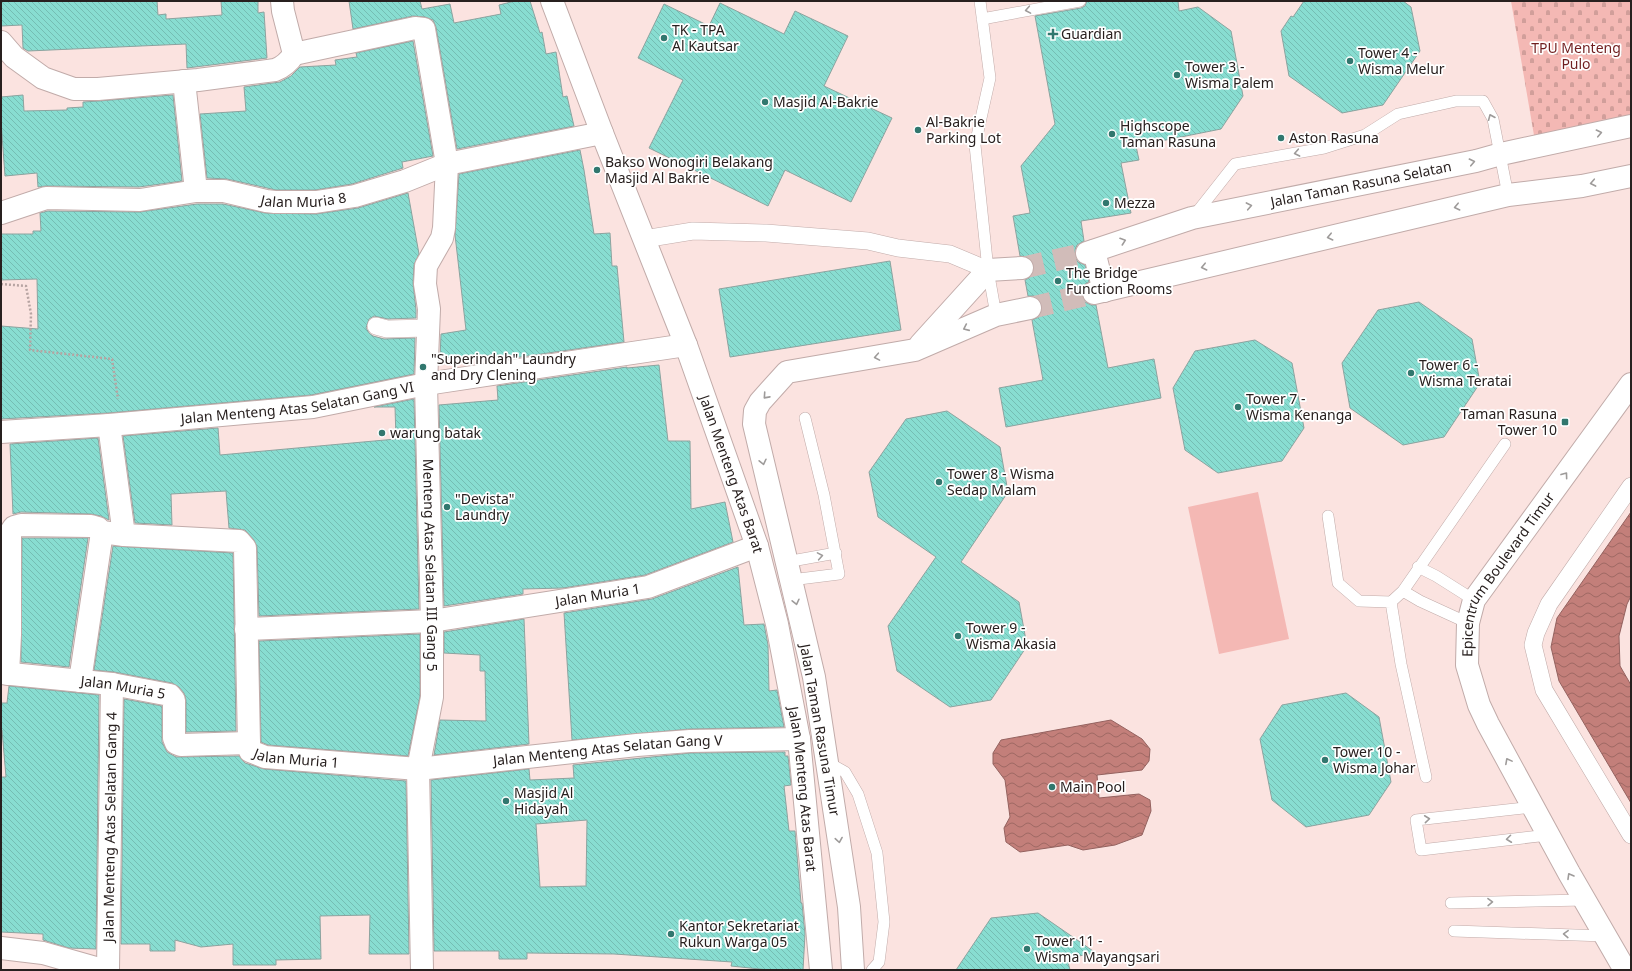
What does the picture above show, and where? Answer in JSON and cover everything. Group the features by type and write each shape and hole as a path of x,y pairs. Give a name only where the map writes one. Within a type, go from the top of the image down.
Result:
{"street":[{"path":"1,42 14,57 43,78 74,89 98,89 184,81 275,70 286,63 294,54 283,12 282,1"},
{"name":"Jalan Menteng Atas Barat","path":"552,1 602,133 686,345 757,546 777,624 799,739 821,970"},
{"name":"Menteng Atas Selatan III Gang 5","path":"294,54 415,28 424,29 446,164 444,228 442,238 426,266 425,284 429,309 426,384 432,621 432,697 418,770 422,970"},
{"path":"184,81 196,192"},
{"name":"Jalan Taman Rasuna Selatan","path":"1631,126 1501,154 1476,161 1192,218 1090,252 1099,292 1508,194 1582,186 1631,176"},
{"name":"Jalan Muria 8","path":"1,213 46,198 140,200 196,192 224,191 266,201 316,202 355,196 404,181 446,164 602,133"},
{"path":"644,239 693,231 766,233 868,241 898,248 950,254 988,270 1022,268"},
{"path":"916,350 988,270"},
{"path":"916,350 996,315 1030,308"},
{"path":"376,326 387,330 428,328"},
{"name":"Jalan Menteng Atas Selatan Gang VI","path":"1,432 115,424 313,406 426,384 686,345"},
{"name":"Jalan Taman Rasuna Timur","path":"853,970 849,907 814,677 754,424 755,410 760,402 787,372 916,350"},
{"name":"Epicentrum Boulevard Timur","path":"1625,970 1548,835 1479,705 1467,664 1468,623 1474,600 1631,384"},
{"path":"4,673 10,533 14,527 21,525 91,526 98,528 102,532 124,535 115,424"},
{"path":"1631,486 1549,604 1536,633 1533,645 1544,690 1631,835"},
{"path":"80,681 102,532"},
{"name":"Jalan Muria 1","path":"124,535 239,540 245,548 250,751 265,757 418,770"},
{"name":"Jalan Muria 1","path":"432,621 648,587 757,546"},
{"path":"246,629 432,621"},
{"name":"Jalan Muria 5","path":"4,673 112,684 170,695 174,700 174,738 176,743 181,745 249,743"},
{"name":"Jalan Menteng Atas Selatan Gang 4","path":"108,970 112,684"},
{"name":"Jalan Menteng Atas Selatan Gang V","path":"418,770 637,745 690,741 799,739"},
{"path":"1,948 43,953 101,970"}],"lane":[{"path":"980,1 990,78 975,145 988,270 996,315"},
{"path":"982,19 1080,1"},
{"path":"1192,218 1235,164 1324,148 1365,135 1398,114 1456,101 1483,101 1493,119 1508,194"},
{"path":"788,571 839,574 824,495 805,418"},
{"path":"1328,516 1338,584 1359,601 1391,602 1403,591 1418,567 1505,444"},
{"path":"788,571 836,553"},
{"path":"1418,567 1436,576 1474,600"},
{"path":"1403,591 1420,601 1468,623"},
{"path":"1391,602 1401,664 1426,777"},
{"path":"827,762 845,772 858,794 877,853 884,922 879,962 872,970"},
{"path":"1533,807 1416,820 1421,850 1548,835"},
{"path":"1451,903 1585,900"},
{"path":"1454,931 1605,936"}],"path":[{"path":"1,284 26,286 31,314 30,350 112,359 115,424"}],"green space":[{"name":"TPU Menteng Pulo","path":"1511,1 1631,1 1631,126 1536,147"},
{"path":"1258,492 1289,639 1219,654 1188,507"}],"water":[{"path":"1631,512 1631,596 1627,604 1619,636 1620,666 1631,685 1631,803 1559,681 1551,647 1557,618"},
{"name":"Main Pool","path":"1111,720 1142,739 1150,749 1149,761 1142,770 1097,775 1099,798 1139,794 1150,800 1151,811 1142,835 1115,845 1083,850 1068,845 1020,852 1006,842 1004,828 1010,817 1005,780 993,764 993,753 1001,740"}],"building":[{"path":"1,1 157,1 158,15 166,14 166,19 222,15 221,1 258,1 258,13 264,12 267,58 187,68 186,44 28,51 23,48 22,25 1,26"},
{"path":"349,1 420,1 422,9 450,4 454,23 501,14 499,5 515,1 530,1 540,33 542,32 546,54 556,52 563,97 567,96 574,126 457,149 436,27 433,20 425,17 413,16 353,29"},
{"path":"1087,1 1178,1 1179,11 1198,7 1231,31 1243,96 1221,129 1136,146 1139,160 1121,163 1131,213 1081,221 1084,241 1077,245 1075,257 1078,262 1085,265 1089,282 1085,284 1082,289 1082,295 1085,302 1091,305 1096,305 1108,368 1154,359 1161,398 1006,427 999,388 1043,380 1032,320 1039,317 1042,312 1042,306 1039,299 1034,296 1028,296 1025,280 1033,274 1033,261 1028,257 1020,256 1013,216 1030,213 1021,166 1055,124 1035,16 1081,8 1085,6"},
{"name":"Tower 4 - Wisma Melur","path":"1304,1 1403,1 1411,7 1420,51 1383,105 1342,113 1289,76 1281,31"},
{"name":"Masjid Al-Bakrie","path":"720,3 784,34 795,11 848,36 824,86 892,118 851,202 785,170 768,206 649,148 683,80 638,58 664,4 709,26"},
{"path":"413,41 433,156 402,162 403,168 352,184 315,190 276,190 227,179 207,178 200,114 246,111 244,87 280,82 291,76 300,67 336,65 335,60 357,57 356,53"},
{"path":"23,95 24,111 67,110 67,108 83,107 83,102 173,95 182,181 139,187 38,187 37,173 5,176 1,121 1,97"},
{"path":"580,150 594,234 610,233 612,266 617,266 624,342 493,361 493,355 440,358 441,334 466,330 455,235 459,174"},
{"path":"408,193 419,254 414,265 413,283 416,318 388,319 374,316 369,319 366,328 373,336 384,339 415,338 414,374 311,395 108,413 1,419 1,326 38,329 37,279 1,280 1,234 33,234 33,231 41,231 40,213 48,211 140,212 197,204 223,204 265,213 316,214 358,208"},
{"path":"890,261 901,330 730,357 719,289"},
{"name":"Tower 6 - Wisma Teratai","path":"1419,302 1472,339 1480,383 1444,437 1403,445 1350,408 1342,363 1378,310"},
{"name":"Tower 7 - Wisma Kenanga","path":"1255,340 1292,363 1304,428 1282,461 1218,473 1185,450 1173,388 1195,351"},
{"path":"659,365 668,441 690,441 691,509 725,502 733,542 645,575 563,588 523,589 523,594 444,606 439,405 498,400 497,386 627,367"},
{"path":"414,399 419,609 259,616 257,547 254,540 245,530 229,528 226,491 171,494 172,525 135,523 123,436 218,428 220,455 396,439 395,407 374,407"},
{"path":"947,411 1000,447 1008,492 961,562 1019,602 1027,646 991,700 950,707 897,671 888,626 936,557 878,517 869,472 906,419"},
{"path":"98,438 109,520 101,516 91,514 21,512 13,514 10,444"},
{"path":"22,538 88,538 69,667 21,662"},
{"path":"113,546 233,553 236,731 186,732 186,700 184,693 179,687 172,683 114,672 94,670"},
{"path":"738,567 744,625 764,624 768,645 769,691 777,690 784,727 689,729 572,740 564,613 652,599"},
{"path":"524,619 529,744 434,755 440,720 486,721 485,671 480,671 480,655 444,653 444,632"},
{"path":"420,634 420,696 408,756 268,745 261,742 259,641"},
{"path":"9,686 99,695 96,949 69,948 43,940 43,934 1,932 1,777 6,777 1,730 1,703 7,703"},
{"name":"Tower 10 - Wisma Johar","path":"1346,693 1379,717 1391,782 1369,815 1306,827 1272,800 1260,739 1282,705"},
{"path":"124,699 162,706 162,742 167,752 176,757 239,756 245,763 264,769 406,781 409,954 369,954 370,915 320,916 321,959 276,960 276,965 233,965 233,944 201,947 175,940 175,951 150,951 150,944 121,944"},
{"path":"785,752 785,756 788,756 791,785 784,786 789,831 795,831 805,934 803,970 769,970 731,966 732,962 614,954 527,953 527,959 499,959 499,951 434,951 431,780 529,769 530,780 574,778 573,765 691,753","holes":["587,820 586,886 540,887 536,824"]},
{"name":"Tower 11 - Wisma Mayangsari","path":"1038,913 1096,953 1067,958 1070,970 956,970 991,918"}],"tunnel":[{"path":"1022,268 1087,253"},
{"path":"1030,308 1094,293"}],"place":[{"name":"Guardian","path":"1053,34"},
{"name":"TK - TPA Al Kautsar","path":"664,38"},
{"name":"Tower 4 - Wisma Melur","path":"1350,61"},
{"name":"Tower 3 - Wisma Palem","path":"1177,75"},
{"name":"Masjid Al-Bakrie","path":"765,102"},
{"name":"Al-Bakrie Parking Lot","path":"918,130"},
{"name":"Highscope Taman Rasuna","path":"1112,134"},
{"name":"Aston Rasuna","path":"1281,138"},
{"name":"Bakso Wonogiri Belakang Masjid Al Bakrie","path":"597,170"},
{"name":"Mezza","path":"1106,203"},
{"name":"The Bridge Function Rooms","path":"1058,281"},
{"name":"\"Superindah\" Laundry and Dry Clening","path":"423,367"},
{"name":"Tower 6 - Wisma Teratai","path":"1411,373"},
{"name":"Tower 7 - Wisma Kenanga","path":"1238,407"},
{"name":"Taman Rasuna Tower 10","path":"1565,422"},
{"name":"warung batak","path":"382,433"},
{"name":"Tower 8 - Wisma Sedap Malam","path":"939,482"},
{"name":"\"Devista\" Laundry","path":"447,507"},
{"name":"Tower 9 - Wisma Akasia","path":"958,636"},
{"name":"Tower 10 - Wisma Johar","path":"1325,760"},
{"name":"Main Pool","path":"1052,787"},
{"name":"Masjid Al Hidayah","path":"506,801"},
{"name":"Kantor Sekretariat Rukun Warga 05","path":"671,934"},
{"name":"Tower 11 - Wisma Mayangsari","path":"1027,949"}]}
